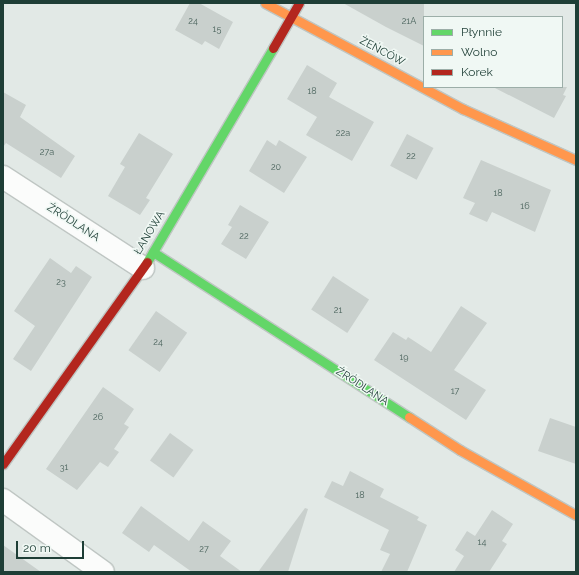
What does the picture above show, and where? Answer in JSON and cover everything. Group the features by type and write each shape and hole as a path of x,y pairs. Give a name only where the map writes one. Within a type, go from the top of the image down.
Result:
{"street":[{"name":"ŻEŃCÓW","path":"264,3 423,88"},
{"name":"ŁANOWA","path":"3,464 148,260 299,3"},
{"name":"ŻEŃCÓW","path":"423,88 463,109 576,160"},
{"name":"ŹRÓDLANA","path":"3,177 148,260 460,450 576,515"},
{"path":"3,500 103,572"}],"building":[{"path":"190,3 199,3 233,22 219,49 205,41 202,45 175,30"},
{"path":"343,3 424,3 423,46"},
{"path":"307,65 337,83 329,97 374,122 352,161 306,135 317,117 287,99"},
{"path":"567,87 563,95 566,96 554,118 495,88"},
{"path":"3,92 26,105 20,117 75,156 61,178 6,143 3,147"},
{"path":"139,133 173,154 146,198 150,200 140,215 108,196 125,167 120,164"},
{"path":"407,134 433,148 417,180 390,166"},
{"path":"267,140 276,146 279,140 307,157 284,193 249,171"},
{"path":"481,160 551,190 535,232 492,212 487,222 469,214 475,203 463,198"},
{"path":"240,205 269,222 246,259 221,244 232,227 228,225"},
{"path":"50,258 71,273 76,266 92,277 31,371 13,359 35,326 14,311"},
{"path":"333,276 369,299 347,333 311,310"},
{"path":"461,306 487,323 454,370 486,390 466,420 374,360 393,332 406,340 408,337 431,352"},
{"path":"156,311 187,333 160,372 128,350"},
{"path":"103,387 134,409 124,424 129,427 114,449 119,452 108,467 100,462 77,490 46,469"},
{"path":"550,418 576,427 576,464 538,451"},
{"path":"170,433 193,450 173,478 150,461"},
{"path":"350,471 384,489 380,497 419,517 417,520 427,525 407,572 381,572 390,554 380,550 389,530 324,497 332,481 343,486"},
{"path":"141,506 189,541 203,521 231,541 220,556 242,572 192,572 154,545 149,552 122,533"},
{"path":"305,508 308,509 288,572 258,572"},
{"path":"492,510 513,524 502,541 507,544 489,572 454,572 464,556 455,550 467,531 475,536"},
{"path":"3,545 41,572 3,572"}],"traffic: fast":[{"path":"147,262 273,48"},
{"path":"153,252 409,417"}],"traffic: slow":[{"path":"265,3 423,88"},
{"path":"424,88 463,109 576,160"},
{"path":"409,417 460,450 576,515"}],"traffic: jam":[{"path":"273,48 299,3"},
{"path":"3,464 147,262"}]}
